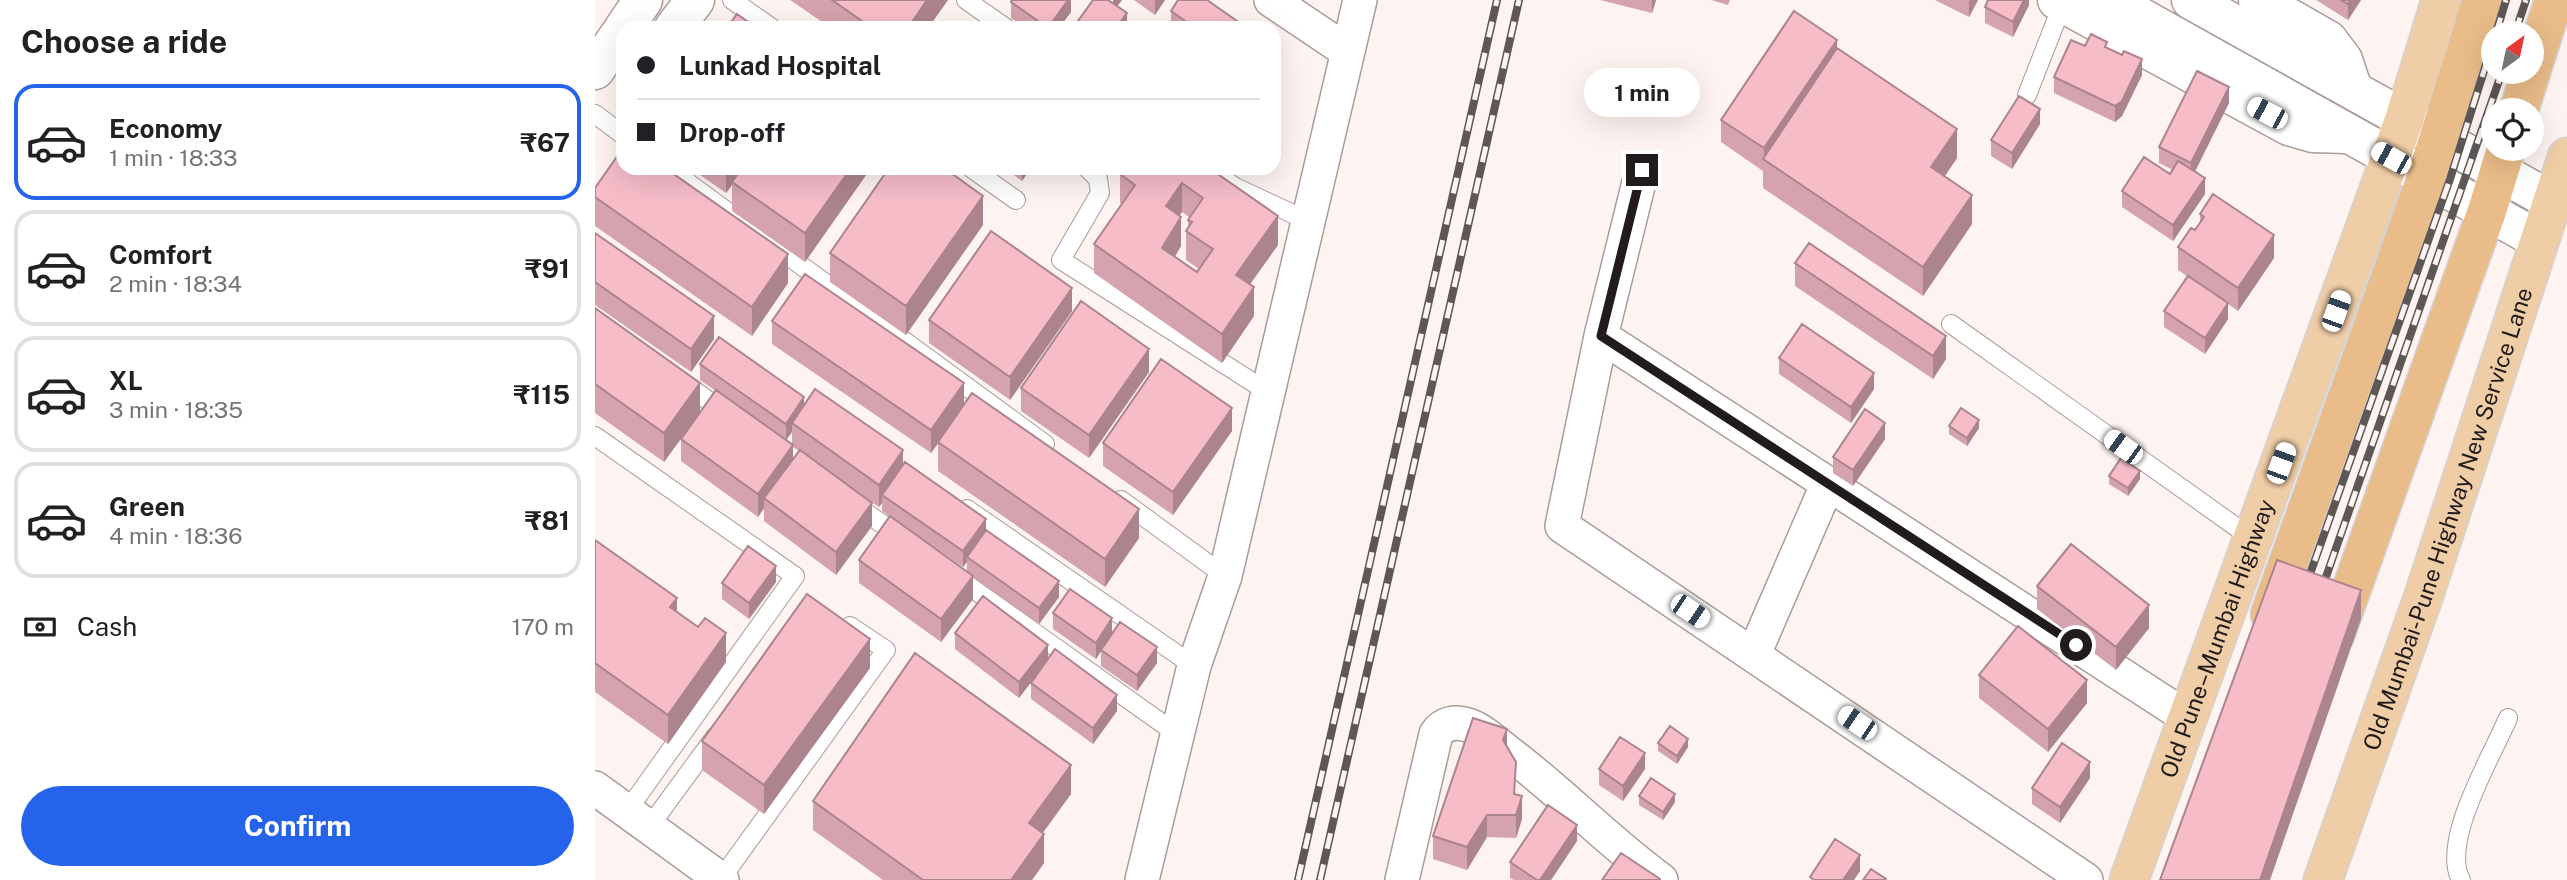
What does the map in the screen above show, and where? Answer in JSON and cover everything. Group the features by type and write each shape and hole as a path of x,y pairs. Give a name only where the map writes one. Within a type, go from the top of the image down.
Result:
{"highway":[{"name":"Old Pune–Mumbai Highway","path":"2259,646 2426,178 2482,0"},
{"path":"2545,29 2554,0"},
{"path":"2322,670 2487,211 2502,161"}],"main road":[{"path":"629,21 643,0"},
{"path":"679,21 695,0"},
{"path":"2110,0 2539,240"},
{"path":"2192,0 2438,139 2481,154"},
{"path":"2258,0 2328,40 2343,60 2353,90"},
{"name":"Old Pune–Mumbai Highway","path":"2129,880 2391,158 2441,0"},
{"path":"2060,2 2289,125 2313,132 2346,134"},
{"path":"595,70 616,40"},
{"name":"Old Mumbai-Pune Highway New Service Lane","path":"2323,880 2431,571 2567,157"},
{"path":"2502,161 2552,201"}],"street":[{"path":"1271,0 1347,51"},
{"path":"1142,880 1194,666 1225,576 1360,0"},
{"path":"1642,170 1601,336 1562,526 2086,880"},
{"path":"1601,336 2188,718"},
{"path":"1754,654 1828,483"},
{"path":"1402,880 1436,734 1440,727 1451,723 1467,725 1481,732 1541,778 1661,880"},
{"path":"595,788 684,880"},
{"path":"624,818 722,880"}],"lane":[{"path":"732,0 762,21"},
{"path":"966,0 996,21"},
{"path":"2027,95 2060,2"},
{"path":"595,114 616,130"},
{"path":"679,175 1056,453"},
{"path":"981,175 1016,200"},
{"path":"1094,175 1098,179 1100,193 1061,260 1268,392"},
{"path":"1218,175 1235,187 1308,221"},
{"path":"1951,324 2253,539"},
{"path":"663,368 741,424"},
{"path":"595,436 795,576 624,818"},
{"path":"1101,485 1225,576"},
{"path":"843,496 910,544"},
{"path":"947,496 1194,666"},
{"path":"944,568 1177,734"},
{"path":"722,880 886,650 835,616"},
{"path":"2461,880 2455,870 2458,834 2508,718"},
{"path":"624,818 726,722"}],"building":[{"path":"832,0 927,0 913,21 862,21"},
{"path":"1068,0 1053,21 1038,21 1011,2"},
{"path":"1093,0 1108,0 1127,13 1121,21 1078,21"},
{"path":"1178,0 1207,0 1237,21 1185,21 1171,11"},
{"path":"1988,0 2024,0 2013,22 1985,7"},
{"path":"1794,11 1837,40 1764,148 1721,120"},
{"path":"737,14 747,21 732,21"},
{"path":"2091,34 2107,42 2105,47 2122,55 2124,51 2142,59 2122,101 2115,106 2054,77 2071,40 2085,46"},
{"path":"1837,48 1957,129 1931,167 1972,195 1923,267 1763,159"},
{"path":"2197,71 2229,87 2191,163 2159,147"},
{"path":"2019,96 2040,109 2012,153 1991,140"},
{"path":"2144,157 2170,174 2178,161 2205,178 2173,225 2122,191"},
{"path":"616,158 616,175 675,175 788,254 752,307 595,197 595,188"},
{"path":"737,175 846,175 805,233 732,182"},
{"path":"884,175 954,175 983,196 906,306 830,253"},
{"path":"1121,175 1219,175 1278,216 1236,275 1254,287 1222,334 1094,244 1135,185","holes":["1182,183 1203,198 1188,220 1192,222 1186,231 1213,249 1197,272 1162,248 1181,217 1166,206"]},
{"path":"2213,194 2274,235 2238,288 2178,247 2191,228 2195,230 2204,217 2200,214"},
{"path":"991,231 1072,288 1010,377 929,320"},
{"path":"595,233 714,316 691,349 595,282"},
{"path":"1809,243 1946,336 1933,356 1795,263"},
{"path":"805,274 964,383 931,430 772,321"},
{"path":"2188,276 2228,303 2205,338 2164,311"},
{"path":"1081,301 1149,349 1089,435 1021,388"},
{"path":"595,308 700,383 664,433 595,384"},
{"path":"1802,324 1874,373 1851,407 1779,358"},
{"path":"719,337 804,397 786,424 700,364"},
{"path":"1161,359 1232,408 1173,492 1103,443"},
{"path":"815,389 903,450 879,485 792,423"},
{"path":"716,390 793,445 758,494 681,439"},
{"path":"972,393 1139,509 1105,559 938,442"},
{"path":"1961,408 1979,420 1967,438 1949,426"},
{"path":"1865,409 1885,423 1853,470 1833,457"},
{"path":"800,450 872,503 836,552 764,498"},
{"path":"2121,458 2140,471 2128,488 2109,476"},
{"path":"905,462 986,519 963,551 882,495"},
{"path":"890,516 973,576 941,619 859,560"},
{"path":"986,530 1059,581 1039,608 967,557"},
{"path":"595,540 677,598 670,607 698,627 705,618 726,633 668,715 595,663"},
{"path":"2071,544 2149,605 2116,647 2037,586"},
{"path":"748,546 776,566 749,603 722,583"},
{"path":"2277,560 2361,590 2260,880 2160,880"},
{"path":"1070,589 1112,618 1096,643 1053,613"},
{"path":"807,594 870,639 764,785 702,741"},
{"path":"983,596 1048,645 1019,682 955,633"},
{"path":"1120,622 1157,647 1137,675 1101,650"},
{"path":"2018,626 2087,680 2048,729 1979,675"},
{"path":"1055,649 1117,695 1093,728 1031,683"},
{"path":"915,653 1071,765 1029,823 1044,834 1011,880 923,880 813,801"},
{"path":"1473,718 1507,729 1503,740 1516,762 1514,794 1522,796 1516,815 1487,815 1467,847 1433,836"},
{"path":"1670,726 1688,739 1677,756 1658,743"},
{"path":"1620,737 1645,753 1623,786 1599,769"},
{"path":"2062,743 2090,762 2060,807 2032,788"},
{"path":"1651,778 1675,794 1663,812 1639,796"},
{"path":"1548,805 1577,825 1540,880 1537,880 1510,862"},
{"path":"1835,839 1860,855 1843,880 1814,880 1810,877"},
{"path":"1621,853 1660,879 1660,880 1602,880"},
{"path":"1871,869 1886,879 1863,880"}],"railway":[{"path":"1298,880 1497,0"},
{"path":"1320,880 1519,0"},
{"path":"2500,21 2506,0"},
{"path":"2519,21 2526,0"},
{"path":"2304,591 2450,179 2481,80"},
{"path":"2319,597 2498,84"}],"route":[{"path":"1642,170 1601,336 2076,645"}]}
